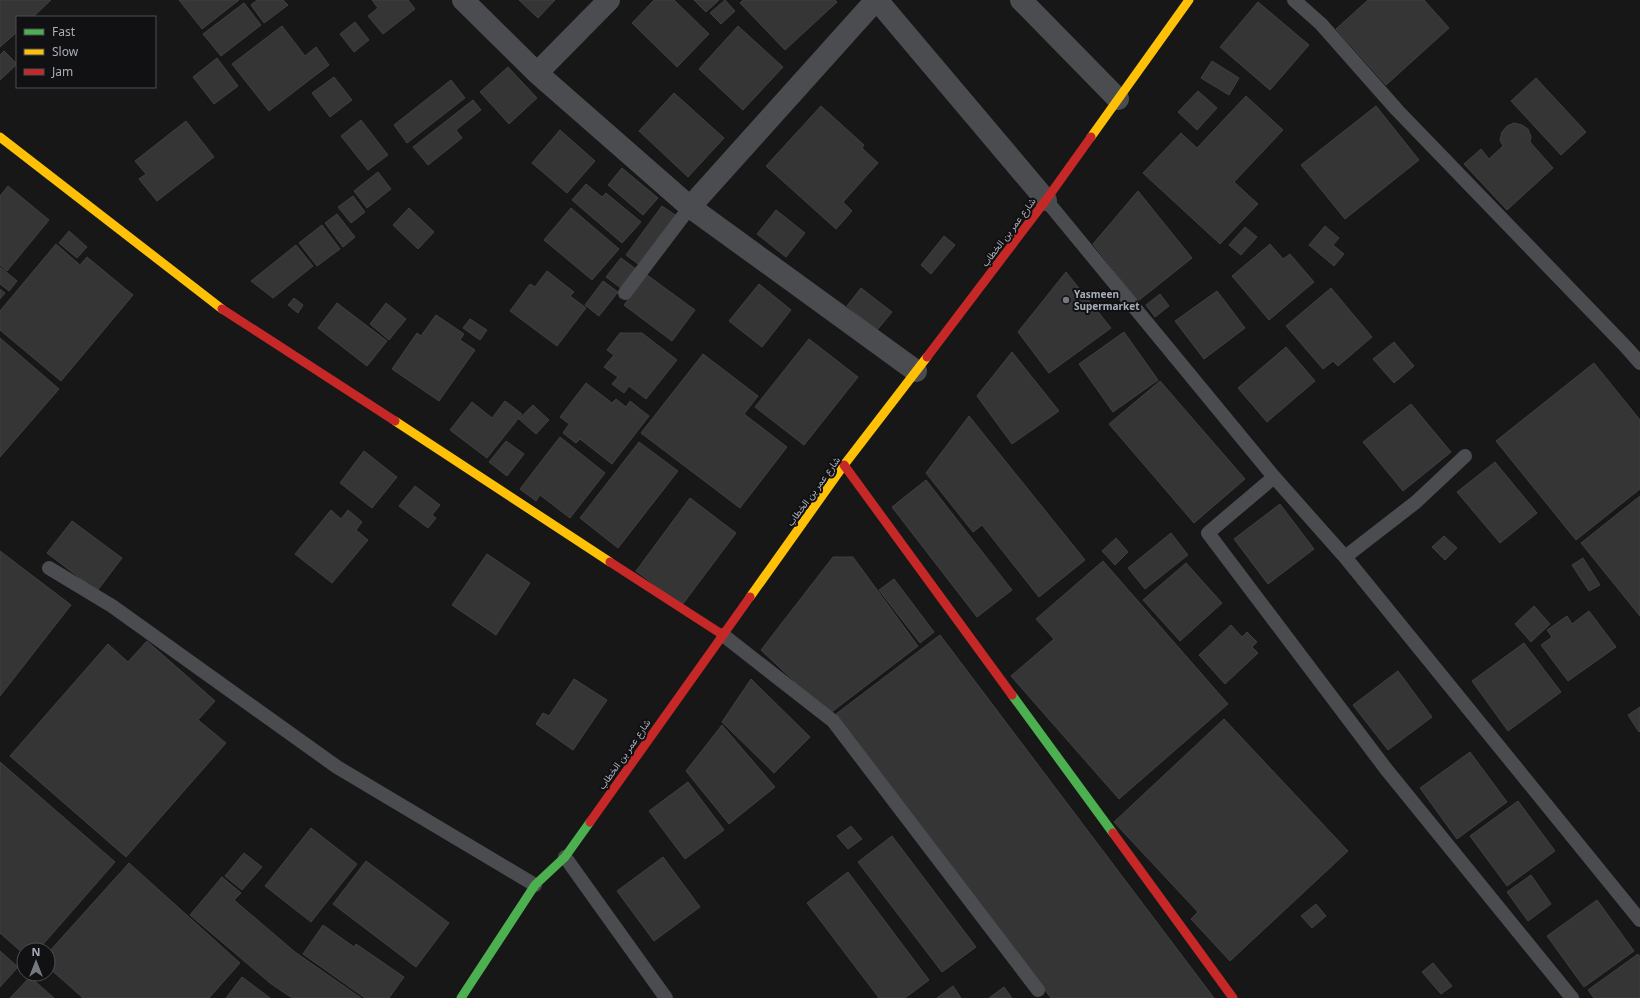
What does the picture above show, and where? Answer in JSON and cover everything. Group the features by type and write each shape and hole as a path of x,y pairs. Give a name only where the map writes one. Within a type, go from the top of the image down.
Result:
{"street":[{"path":"463,0 537,72 690,207 916,371"},
{"path":"537,72 608,0"},
{"path":"690,207 877,0 1046,200"},
{"path":"1021,0 1118,99"},
{"name":"شارع عمر بن الخطاب","path":"461,998 535,885 565,857 844,465 1046,200 1189,0"},
{"path":"0,137 211,302 723,636"},
{"path":"844,465 1234,998"}],"lane":[{"path":"1294,0 1321,24 1397,110 1640,363"},
{"path":"1046,200 1274,476 1345,557 1640,920"},
{"path":"626,294 690,207"},
{"path":"1345,557 1416,502 1465,456"},
{"path":"1274,476 1208,533 1386,769 1572,998"},
{"path":"49,568 112,606 337,766 535,885"},
{"path":"723,636 834,721 1038,990"},
{"path":"565,857 666,998"}],"building":[{"path":"0,0 51,0 34,16 16,16 16,33 0,47"},
{"path":"179,0 239,0 202,29"},
{"path":"257,0 283,0 288,5 264,23 251,5"},
{"path":"372,0 408,0 415,9 383,34 368,16 378,8"},
{"path":"519,0 555,0 538,18"},
{"path":"654,0 674,0 709,34 677,67 632,23"},
{"path":"694,0 719,0 706,12"},
{"path":"725,0 735,11 721,24 710,13"},
{"path":"743,0 835,0 837,2 785,50 740,3"},
{"path":"1368,0 1424,0 1449,28 1386,85 1336,29"},
{"path":"1258,2 1309,45 1270,90 1220,47"},
{"path":"244,3 261,25 221,56 203,34"},
{"path":"355,22 369,40 354,52 340,34"},
{"path":"282,26 305,56 316,47 329,65 269,111 232,64"},
{"path":"738,26 783,67 743,110 699,69"},
{"path":"4,51 16,63 16,65 0,80 0,55"},
{"path":"217,58 238,86 214,104 193,77"},
{"path":"1212,61 1239,78 1229,95 1201,78"},
{"path":"508,67 537,98 509,124 480,92"},
{"path":"334,77 352,100 330,117 312,93"},
{"path":"1536,78 1586,132 1561,155 1511,101"},
{"path":"451,80 465,98 407,143 394,125"},
{"path":"1198,91 1217,108 1197,130 1178,112"},
{"path":"674,93 724,138 688,177 639,131"},
{"path":"1246,96 1283,130 1234,182 1258,204 1220,244 1143,173 1181,133 1197,148"},
{"path":"473,100 481,110 456,130 462,138 428,165 413,147"},
{"path":"821,106 864,145 862,148 878,163 843,202 852,211 836,229 766,166"},
{"path":"1376,106 1419,160 1345,219 1301,165"},
{"path":"361,120 388,155 368,170 341,136"},
{"path":"186,121 214,157 157,201 139,179 146,174 135,161"},
{"path":"1514,123 1522,125 1528,129 1531,137 1530,142 1553,168 1507,210 1464,164 1481,149 1489,159 1503,146 1500,140 1502,132 1507,126"},
{"path":"560,130 595,161 567,193 532,163"},
{"path":"622,168 658,198 643,215 608,185"},
{"path":"378,172 391,189 367,208 354,191"},
{"path":"586,184 602,197 606,193 641,222 622,243 572,200"},
{"path":"8,186 49,220 7,271 0,265 0,196"},
{"path":"1138,191 1192,258 1138,301 1093,244"},
{"path":"353,196 365,212 351,223 338,207"},
{"path":"662,206 678,217 641,266 626,255"},
{"path":"409,208 434,232 418,249 393,225"},
{"path":"571,208 619,249 592,280 544,240"},
{"path":"776,210 805,233 786,257 757,234"},
{"path":"337,214 355,237 343,247 325,223"},
{"path":"322,225 340,249 317,266 299,243"},
{"path":"1325,226 1339,238 1333,245 1344,254 1334,266 1309,245"},
{"path":"1245,227 1257,237 1241,255 1229,245"},
{"path":"69,231 87,247 77,258 59,243"},
{"path":"944,236 955,245 931,274 921,265"},
{"path":"56,244 80,265 87,257 133,295 61,381 0,330 0,311"},
{"path":"1270,244 1283,259 1290,254 1314,282 1269,320 1232,276"},
{"path":"296,245 313,266 273,298 251,281"},
{"path":"621,258 636,269 621,288 606,277"},
{"path":"0,267 17,281 9,291 0,284"},
{"path":"547,271 574,292 570,296 586,308 557,346 510,311 530,284 535,287"},
{"name":"Yasmeen Supermarket","path":"1066,272 1111,328 1049,373 1018,332"},
{"path":"647,275 695,310 672,341 624,305"},
{"path":"603,281 618,292 599,316 585,305"},
{"path":"759,284 791,310 762,347 729,321"},
{"path":"861,288 892,312 877,330 847,306"},
{"path":"1331,288 1372,337 1338,366 1333,361 1323,369 1286,326"},
{"path":"0,289 5,293 0,299"},
{"path":"1217,291 1245,328 1204,359 1175,321"},
{"path":"1160,294 1169,306 1155,317 1146,305"},
{"path":"294,298 303,305 298,313 288,305"},
{"path":"337,303 387,341 367,366 318,328"},
{"path":"386,303 406,319 389,340 370,324"},
{"path":"436,315 464,334 460,340 475,350 439,401 392,369 417,333 421,336"},
{"path":"470,319 487,330 480,340 463,328"},
{"path":"1124,332 1158,380 1113,412 1079,364"},
{"path":"620,333 642,333 677,360 646,399 629,386 624,393 612,384 618,377 604,367 614,355 607,350"},
{"path":"0,338 59,389 0,457"},
{"path":"809,339 858,377 804,445 755,407"},
{"path":"1394,342 1414,366 1394,383 1373,359"},
{"path":"1286,347 1315,381 1267,422 1238,388"},
{"path":"1012,352 1059,411 1012,444 977,396"},
{"path":"703,354 758,396 744,414 787,447 740,508 641,433"},
{"path":"1594,363 1640,420 1640,489 1576,540 1496,441"},
{"path":"1160,381 1245,479 1194,523 1109,424"},
{"path":"586,383 612,403 616,399 626,407 630,401 649,416 612,464 580,439 576,443 563,433 569,424 560,417"},
{"path":"505,401 522,414 487,458 450,430 472,402 492,418"},
{"path":"1411,404 1451,452 1403,491 1363,442"},
{"path":"533,405 549,420 536,434 519,419"},
{"path":"969,416 1085,560 1039,597 982,525 973,532 926,473"},
{"path":"560,437 605,473 570,518 540,495 536,501 520,489"},
{"path":"506,441 524,454 507,476 489,462"},
{"path":"639,442 678,471 618,548 580,518"},
{"path":"364,451 397,477 372,508 340,483"},
{"path":"1495,462 1537,513 1500,543 1457,492"},
{"path":"926,480 1012,590 977,617 892,507"},
{"path":"415,486 440,505 432,515 436,518 428,528 399,506"},
{"path":"1640,496 1640,616 1581,543"},
{"path":"690,498 736,533 682,605 636,571"},
{"path":"1280,504 1314,549 1268,584 1234,539"},
{"path":"331,510 341,519 348,510 362,522 356,530 368,540 332,583 295,554"},
{"path":"72,521 122,558 97,591 47,553"},
{"path":"1171,533 1188,555 1145,589 1128,568"},
{"path":"1444,536 1457,548 1445,560 1432,547"},
{"path":"1116,538 1128,552 1115,565 1102,551"},
{"path":"0,551 71,605 0,696"},
{"path":"487,554 530,583 496,635 452,605"},
{"path":"833,557 853,557 918,646 829,714 761,650"},
{"path":"1583,558 1600,585 1589,591 1572,565"},
{"path":"1103,561 1228,704 1119,799 1011,676 1054,639 1036,619"},
{"path":"1186,563 1222,603 1180,641 1143,600"},
{"path":"894,579 934,632 920,643 879,590"},
{"path":"1534,606 1550,624 1531,642 1515,624"},
{"path":"1589,611 1616,647 1568,681 1541,645 1552,637 1547,630 1567,616 1572,624"},
{"path":"1231,625 1242,637 1247,632 1257,642 1252,647 1258,653 1225,684 1199,655"},
{"path":"940,635 1214,998 1051,998 836,714"},
{"path":"147,641 215,701 198,720 226,743 126,857 10,756 108,644 128,662"},
{"path":"1524,643 1561,692 1508,731 1472,681"},
{"path":"1398,671 1432,717 1388,750 1353,705"},
{"path":"574,679 607,700 573,750 536,724 543,713 549,716"},
{"path":"751,679 810,737 774,773 722,722"},
{"path":"1640,707 1640,731 1639,732 1628,715"},
{"path":"1224,719 1348,851 1230,961 1191,919 1198,912 1114,822"},
{"path":"722,725 775,787 729,824 686,771"},
{"path":"1470,752 1507,802 1457,839 1420,788"},
{"path":"0,762 115,862 45,942 16,942 16,947 0,933"},
{"path":"688,782 724,830 685,859 649,811"},
{"path":"1518,801 1555,851 1507,886 1470,836"},
{"path":"851,826 862,839 848,849 837,836"},
{"path":"311,828 357,864 311,922 265,886"},
{"path":"892,836 976,947 942,972 858,862"},
{"path":"244,853 262,867 242,890 225,876"},
{"path":"663,857 700,907 654,941 617,891"},
{"path":"366,861 449,923 416,967 333,904"},
{"path":"129,863 240,963 209,998 83,998 56,974 56,944"},
{"path":"848,872 929,980 905,998 879,998 807,903"},
{"path":"1531,875 1551,904 1528,921 1507,892"},
{"path":"222,877 241,893 234,900 295,952 361,998 292,998 270,983 190,915"},
{"path":"1597,900 1634,951 1584,987 1547,936"},
{"path":"1316,904 1326,916 1312,928 1301,916"},
{"path":"323,925 354,947 356,944 404,977 389,998 365,998 303,954"},
{"path":"0,951 16,965 16,969 0,987"},
{"path":"1638,954 1640,957 1640,998 1594,998 1588,990"},
{"path":"1433,963 1452,986 1441,994 1422,972"},
{"path":"242,977 270,998 226,998"},
{"path":"25,982 36,982 54,998 10,998"},
{"path":"953,986 961,998 937,998"},
{"path":"1004,987 1012,998 989,998"}],"traffic: fast":[{"path":"1012,695 1113,833"},
{"path":"461,998 535,885 565,857 590,822"}],"traffic: slow":[{"path":"1091,137 1189,0"},
{"path":"0,137 222,309"},
{"path":"750,597 844,465 927,357"},
{"path":"395,421 610,562"}],"traffic: jam":[{"path":"927,357 1046,200 1091,137"},
{"path":"222,309 395,421"},
{"path":"844,465 1012,695"},
{"path":"610,562 723,635"},
{"path":"590,822 750,597"},
{"path":"1113,833 1233,998"}],"place":[{"name":"Yasmeen Supermarket","path":"1066,300"}]}
